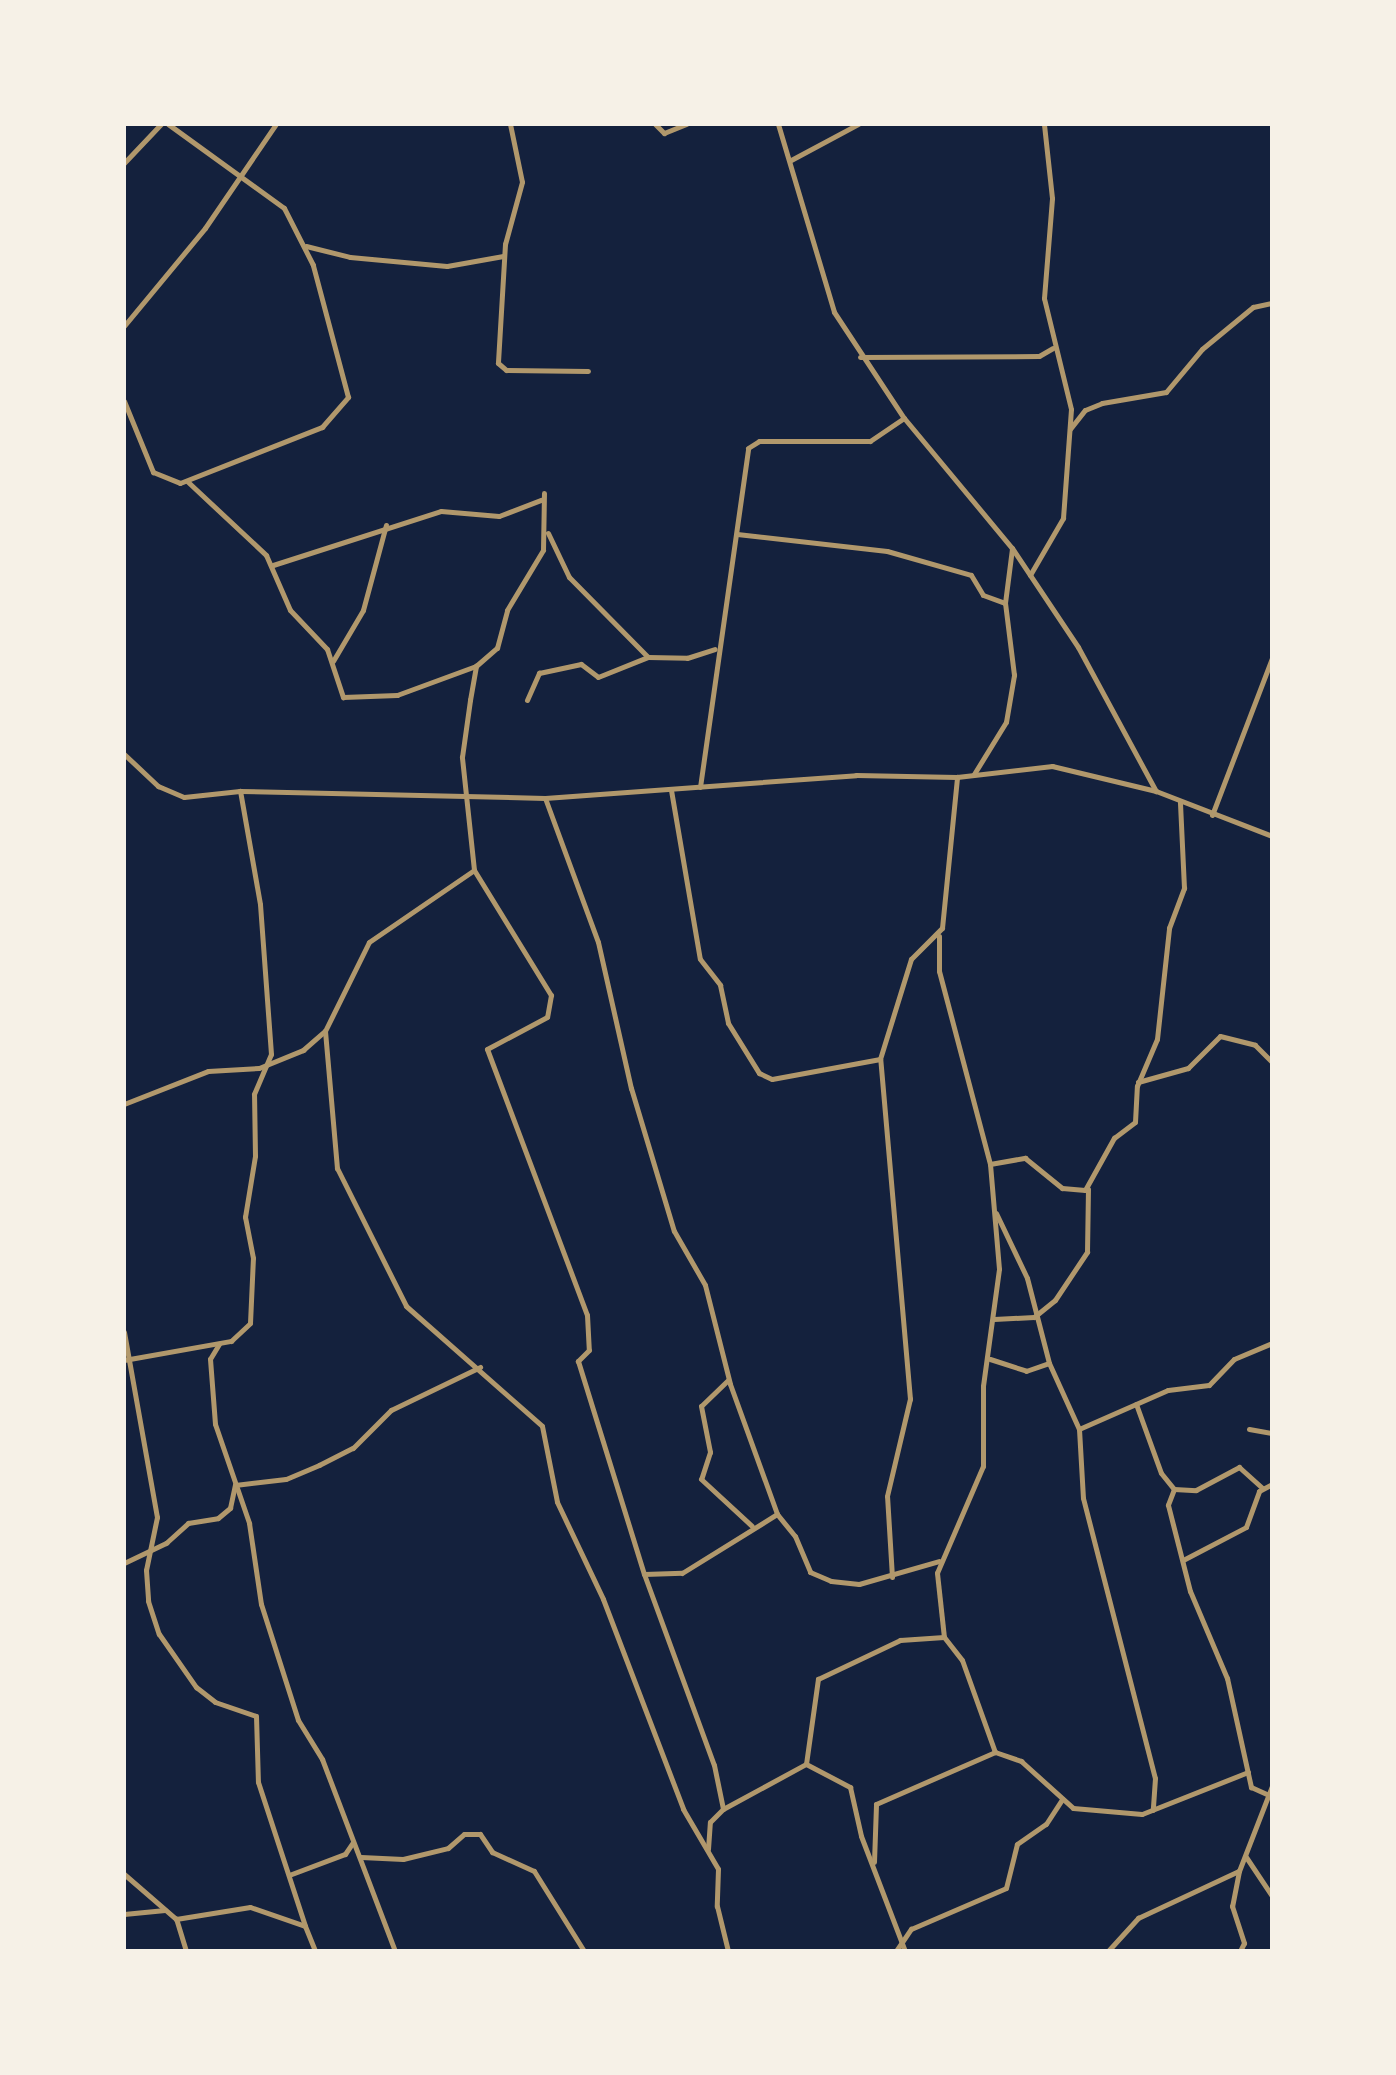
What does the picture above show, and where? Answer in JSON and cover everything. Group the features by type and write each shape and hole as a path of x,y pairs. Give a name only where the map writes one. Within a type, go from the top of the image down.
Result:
{"street":[{"path":"124,163 161,124"},
{"path":"124,401 153,472 168,482 188,482 322,428 345,405 348,388 306,246 284,208 238,171 168,124"},
{"path":"124,326 205,228 238,171 275,124"},
{"path":"510,124 522,182 503,256 500,366 588,370"},
{"path":"655,124 664,133 686,124"},
{"path":"778,124 791,160 823,290 860,357 904,418 1012,548 1078,647 1156,791"},
{"path":"791,160 858,124"},
{"path":"1030,575 1063,518 1070,429 1069,401 1053,348 1043,293 1052,198 1044,124"},
{"path":"306,246 350,257 447,266 503,256"},
{"path":"1070,429 1085,410 1102,403 1166,392 1202,349 1253,307 1272,303"},
{"path":"860,357 1039,356 1053,348"},
{"path":"700,788 715,649 737,534 750,444 870,441 904,418"},
{"path":"188,482 273,565 287,606 324,644 341,694 363,699 446,682 476,666 497,648 507,610 528,585 548,533"},
{"path":"273,565 386,525 452,510 499,516 543,496 548,533 569,577 648,657"},
{"path":"332,662 363,610 386,525"},
{"path":"737,534 887,551 971,575 983,595 1005,603"},
{"path":"974,774 1006,722 1014,642 1005,603 1012,548"},
{"path":"527,700 539,673 581,664 598,677 648,657 687,658 715,649"},
{"path":"1212,815 1272,658"},
{"path":"476,666 462,757 474,870 552,1002 547,1017 487,1049 587,1315 589,1350 578,1361 644,1574 679,1660 723,1809"},
{"path":"124,754 176,795 240,791 467,799 545,797 856,775 957,777 1067,767 1156,791 1212,815 1272,836"},
{"path":"957,777 939,936 939,971 990,1164 999,1269 983,1466 939,1561 944,1637 962,1660 995,1752"},
{"path":"671,790 700,959 720,985 728,1023 759,1073 772,1079 880,1059"},
{"path":"128,1359 219,1344 244,1334 252,1312 245,1211 255,1156 254,1094 268,1065 260,904 240,791"},
{"path":"545,797 594,928 631,1088 674,1231 695,1258 708,1292 728,1380 777,1514 813,1574 852,1584 892,1577 939,1561"},
{"path":"995,1319 1034,1317 1055,1300 1084,1258 1088,1189 1114,1138 1135,1122 1138,1082 1157,1043 1167,936 1184,888 1180,802"},
{"path":"124,1104 208,1071 268,1065 297,1054 325,1031 369,943 474,870"},
{"path":"892,1577 887,1496 910,1399 880,1059 911,958 939,936"},
{"path":"325,1031 337,1168 406,1306 535,1417 547,1437 557,1502 603,1598 683,1810 708,1849 719,1875 717,1906 728,1951"},
{"path":"1138,1082 1188,1068 1220,1036 1248,1041 1272,1062"},
{"path":"990,1164 1025,1158 1062,1188 1088,1189"},
{"path":"993,1206 1031,1287 1034,1317 1049,1363 1079,1429 1083,1498 1155,1778 1153,1810"},
{"path":"124,1332 156,1506 148,1601 182,1672 215,1702 256,1716 257,1778 315,1951"},
{"path":"1079,1429 1177,1388 1209,1385 1234,1359 1272,1343"},
{"path":"219,1344 210,1359 214,1418 251,1533 261,1604 298,1720 322,1759 353,1842 362,1857 395,1951"},
{"path":"990,1359 1026,1371 1049,1363"},
{"path":"235,1485 286,1479 319,1465 353,1448 391,1410 480,1367"},
{"path":"728,1380 701,1406 709,1452 701,1479 752,1526"},
{"path":"1136,1404 1161,1473 1174,1489 1196,1490 1239,1467 1262,1488"},
{"path":"1249,1429 1272,1433"},
{"path":"1183,1560 1249,1524 1262,1488 1272,1484"},
{"path":"124,1563 151,1547 166,1544 188,1523 218,1518 230,1508 235,1485"},
{"path":"1174,1489 1168,1505 1183,1560 1227,1678 1253,1790 1267,1794"},
{"path":"644,1574 682,1573 752,1526 777,1514"},
{"path":"806,1764 818,1679 900,1640 944,1637"},
{"path":"874,1868 876,1804 995,1752 1021,1761 1062,1799 1086,1811 1153,1810 1248,1772"},
{"path":"708,1849 710,1822 723,1809 806,1764"},
{"path":"806,1764 850,1787 874,1868 903,1933 905,1951"},
{"path":"1240,1951 1244,1942 1232,1906 1238,1871 1246,1857 1272,1786"},
{"path":"896,1951 903,1933 1006,1888 1017,1844 1046,1824 1062,1799"},
{"path":"362,1857 403,1859 448,1848 464,1834 480,1834 492,1852 534,1871 584,1951"},
{"path":"289,1875 345,1854 353,1842"},
{"path":"1246,1857 1272,1896"},
{"path":"1108,1951 1138,1918 1238,1871"},
{"path":"124,1874 176,1919 186,1951"},
{"path":"1264,1882 1272,1877"},
{"path":"176,1919 250,1907 305,1926"},
{"path":"124,1914 165,1910"}]}
